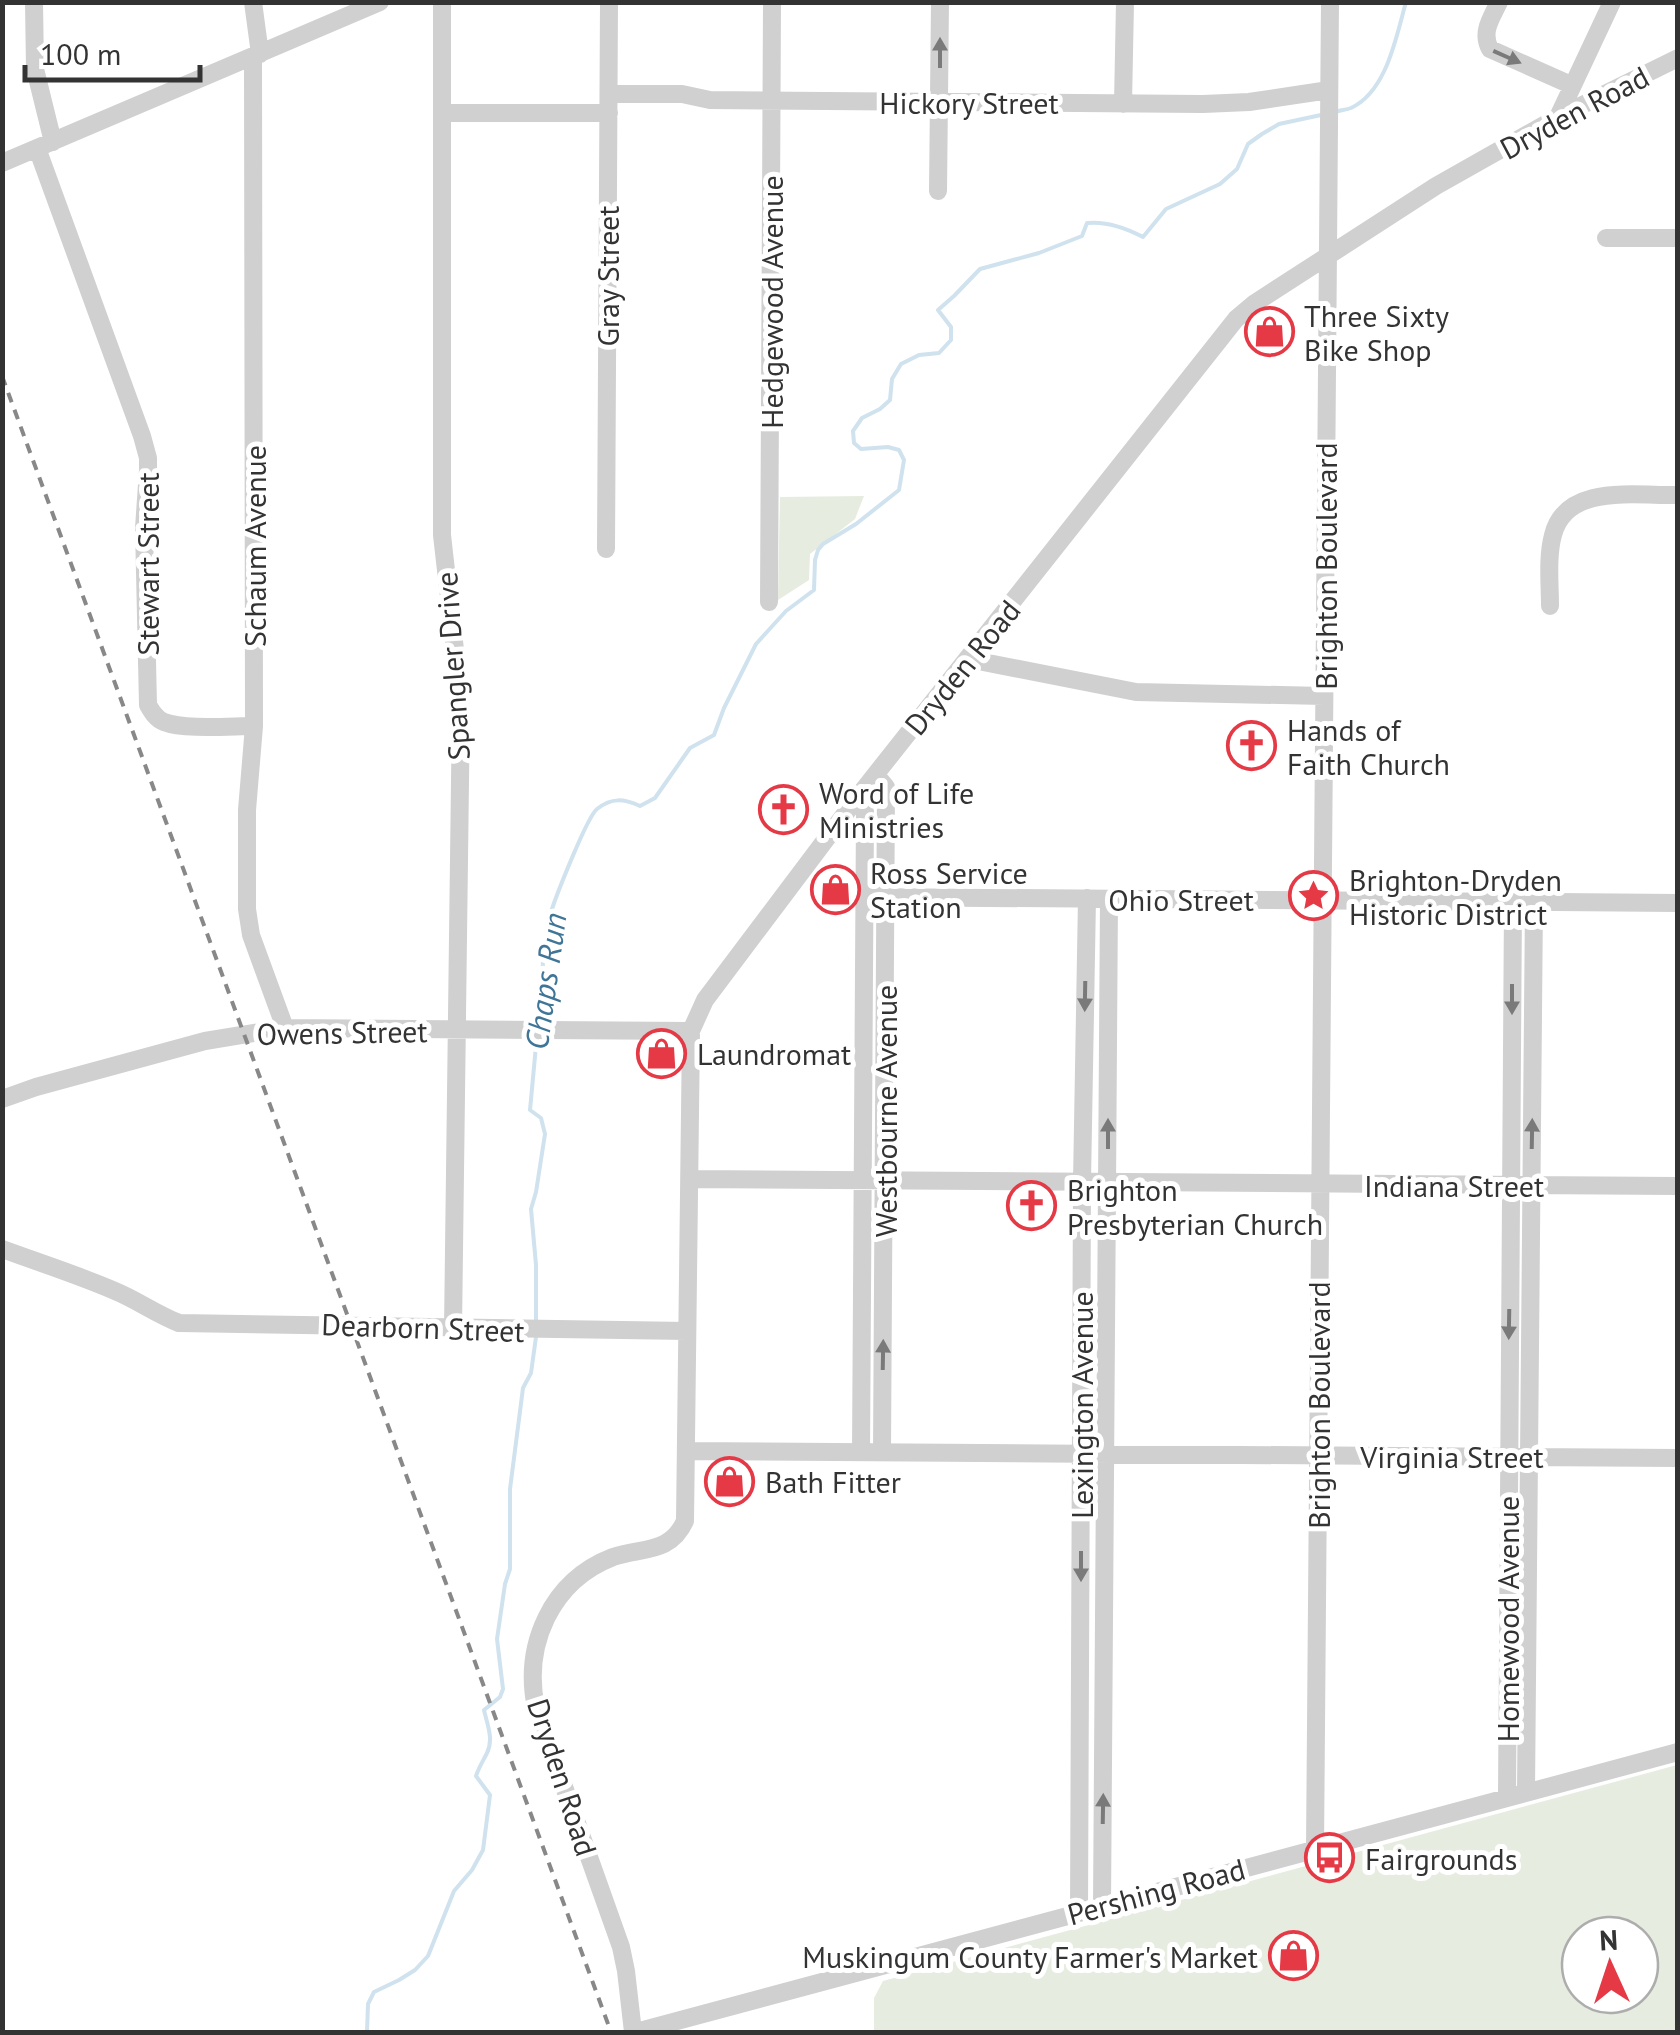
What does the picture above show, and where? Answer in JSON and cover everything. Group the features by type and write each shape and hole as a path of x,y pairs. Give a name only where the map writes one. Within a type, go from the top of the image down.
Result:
{"street":[{"name":"Stewart Street","path":"34,2 35,69 45,145 148,458 144,528 148,705 166,723 254,726"},
{"name":"Schaum Avenue","path":"253,2 254,726 247,810 247,909 251,935 285,1028"},
{"path":"2,163 380,2"},
{"name":"Spangler Drive","path":"442,2 442,535 461,703 453,1329"},
{"name":"Gray Street","path":"606,549 609,2"},
{"name":"Hedgewood Avenue","path":"769,602 772,2"},
{"path":"938,191 940,2"},
{"path":"1123,104 1125,2"},
{"name":"Brighton Boulevard","path":"1316,1848 1330,2"},
{"path":"1499,2 1485,31 1490,49 1571,85"},
{"path":"1558,117 1612,2"},
{"name":"Dryden Road","path":"634,2032 621,1947 536,1708 532,1667 544,1622 574,1580 600,1562 665,1544 676,1538 684,1521 692,1031 705,1000 860,794 1236,319 1436,186 1558,117 1678,58"},
{"name":"Hickory Street","path":"610,94 682,94 710,100 1123,104 1330,96"},
{"path":"442,112 608,114"},
{"path":"1606,238 1678,238"},
{"path":"1550,606 1551,546 1559,520 1568,508 1598,496 1678,495"},
{"path":"968,659 1136,692 1324,696"},
{"name":"Westbourne Avenue","path":"876,775 886,786 887,898 882,1452"},
{"name":"Westbourne Avenue","path":"860,794 865,812 861,1452"},
{"name":"Ohio Street","path":"865,898 1678,904"},
{"name":"Lexington Avenue","path":"1079,1912 1087,898"},
{"name":"Lexington Avenue","path":"1102,1906 1109,899"},
{"name":"Homewood Avenue","path":"1507,1797 1513,902"},
{"name":"Homewood Avenue","path":"1526,1791 1534,902"},
{"name":"Owens Street","path":"2,1099 205,1041 285,1028 692,1031"},
{"name":"Indiana Street","path":"690,1179 1678,1186"},
{"name":"Dearborn Street","path":"2,1249 119,1293 178,1322 686,1331"},
{"name":"Virginia Street","path":"686,1450 1678,1458"},
{"name":"Pershing Road","path":"634,2032 1678,1752"}],"shaded area":[{"path":"864,496 855,519 810,554 809,580 778,600 780,497"},
{"path":"1677,1765 1677,2032 874,2032 874,1998 883,1981"}],"waterway":[{"name":"Chaps Run","path":"1335,112 1363,100 1382,76 1406,2"},
{"name":"Chaps Run","path":"539,1026 549,918 592,815 613,801 640,806 655,798 690,748 714,735 756,644 786,611 814,590 818,550 899,490 904,460 899,450 861,449 854,443 853,431 862,418 890,400 892,379 901,364 919,355 939,353 951,340 951,327 938,310 980,269 1082,236 1087,223 1116,226 1143,237 1166,209 1220,184 1237,169 1248,144 1262,134 1279,124 1321,115"},
{"name":"Chaps Run","path":"536,1322 531,1209 545,1134 541,1118 530,1110 537,1035"},
{"name":"Chaps Run","path":"367,2032 368,2004 374,1992 415,1970 428,1956 454,1891 483,1850 490,1795 476,1776 490,1742 484,1710 500,1697 503,1689 497,1639 510,1569 510,1489 523,1388 531,1373 536,1337"}],"railway":[{"path":"2,376 611,2032"}],"place":[{"name":"Three Sixty Bike Shop","path":"1269,332"},
{"name":"Hands of Faith Church","path":"1252,746"},
{"name":"Word of Life Ministries","path":"784,809"},
{"name":"Ross Service Station","path":"835,889"},
{"name":"Brighton-Dryden Historic District","path":"1314,896"},
{"name":"Laundromat","path":"662,1053"},
{"name":"Brighton Presbyterian Church","path":"1032,1206"},
{"name":"Bath Fitter","path":"730,1481"},
{"name":"Fairgrounds","path":"1330,1858"},
{"name":"Muskingum County Farmer's Market","path":"1293,1956"}]}
